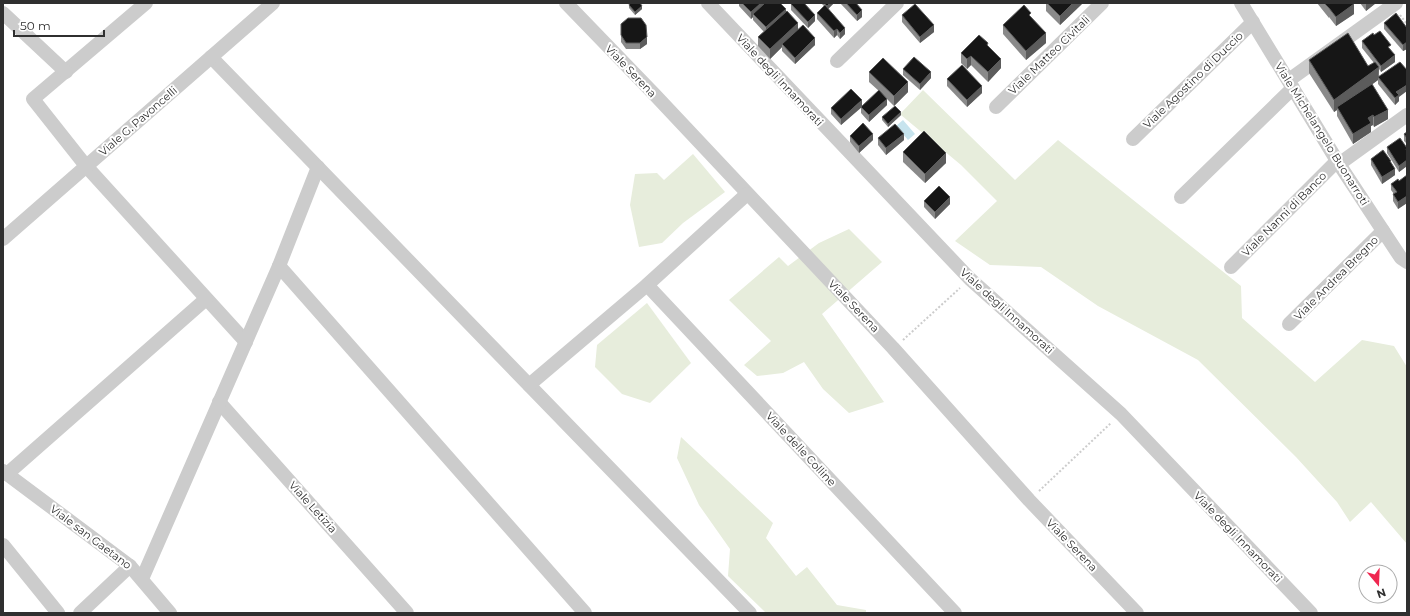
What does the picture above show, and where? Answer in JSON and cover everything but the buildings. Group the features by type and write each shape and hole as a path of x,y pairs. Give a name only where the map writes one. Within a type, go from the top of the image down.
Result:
{"street":[{"path":"146,3 33,99 86,166 246,342"},
{"name":"Viale G. Pavoncelli","path":"3,238 273,3"},
{"name":"Viale Serena","path":"566,3 655,95 893,348 1029,500 1138,613"},
{"name":"Viale degli Innamorati","path":"708,3 970,279 1121,414 1311,613"},
{"path":"837,61 897,3"},
{"name":"Viale Matteo Civitali","path":"996,107 1102,3"},
{"name":"Viale Michelangelo Buonarroti","path":"1241,3 1338,162 1401,258 1407,262"},
{"path":"1181,197 1291,84 1392,4"},
{"path":"3,13 66,72"},
{"name":"Viale Agostino di Duccio","path":"1133,139 1253,22"},
{"path":"211,57 750,613"},
{"name":"Viale Nanni di Banco","path":"1231,267 1338,162 1407,115"},
{"path":"142,579 279,266 318,167"},
{"path":"529,385 648,285 747,194"},
{"name":"Viale Andrea Bregno","path":"1289,324 1383,231"},
{"path":"279,266 585,613"},
{"name":"Viale delle Colline","path":"648,285 955,613"},
{"path":"5,473 206,299"},
{"name":"Viale Letizia","path":"219,402 407,613"},
{"name":"Viale san Gaetano","path":"5,473 130,566 170,613"},
{"path":"3,545 58,613"},
{"path":"80,613 130,566"}],"path":[{"path":"893,348 970,279"},
{"path":"1029,500 1121,414"}],"green space":[{"path":"923,90 1015,180 1058,140 1241,286 1242,318 1315,382 1362,340 1394,346 1407,367 1407,544 1371,502 1350,522 1337,502 1296,457 1198,360 1098,306 1041,267 990,265 955,241 997,201 961,165 901,115 901,113"},
{"path":"693,154 725,192 683,223 662,243 639,247 630,205 635,174 657,173 664,180"},
{"path":"849,229 882,262 822,314 884,402 849,413 823,389 804,362 783,373 757,376 744,365 771,341 729,300 779,257 788,266 819,243"},
{"path":"647,303 691,363 650,403 622,394 595,367 597,345"},
{"path":"681,437 773,523 766,538 796,576 807,567 837,605 866,610 866,613 766,613 728,576 730,549 699,505 677,458"}],"water":[{"path":"903,120 915,134 908,140 896,126"}]}
